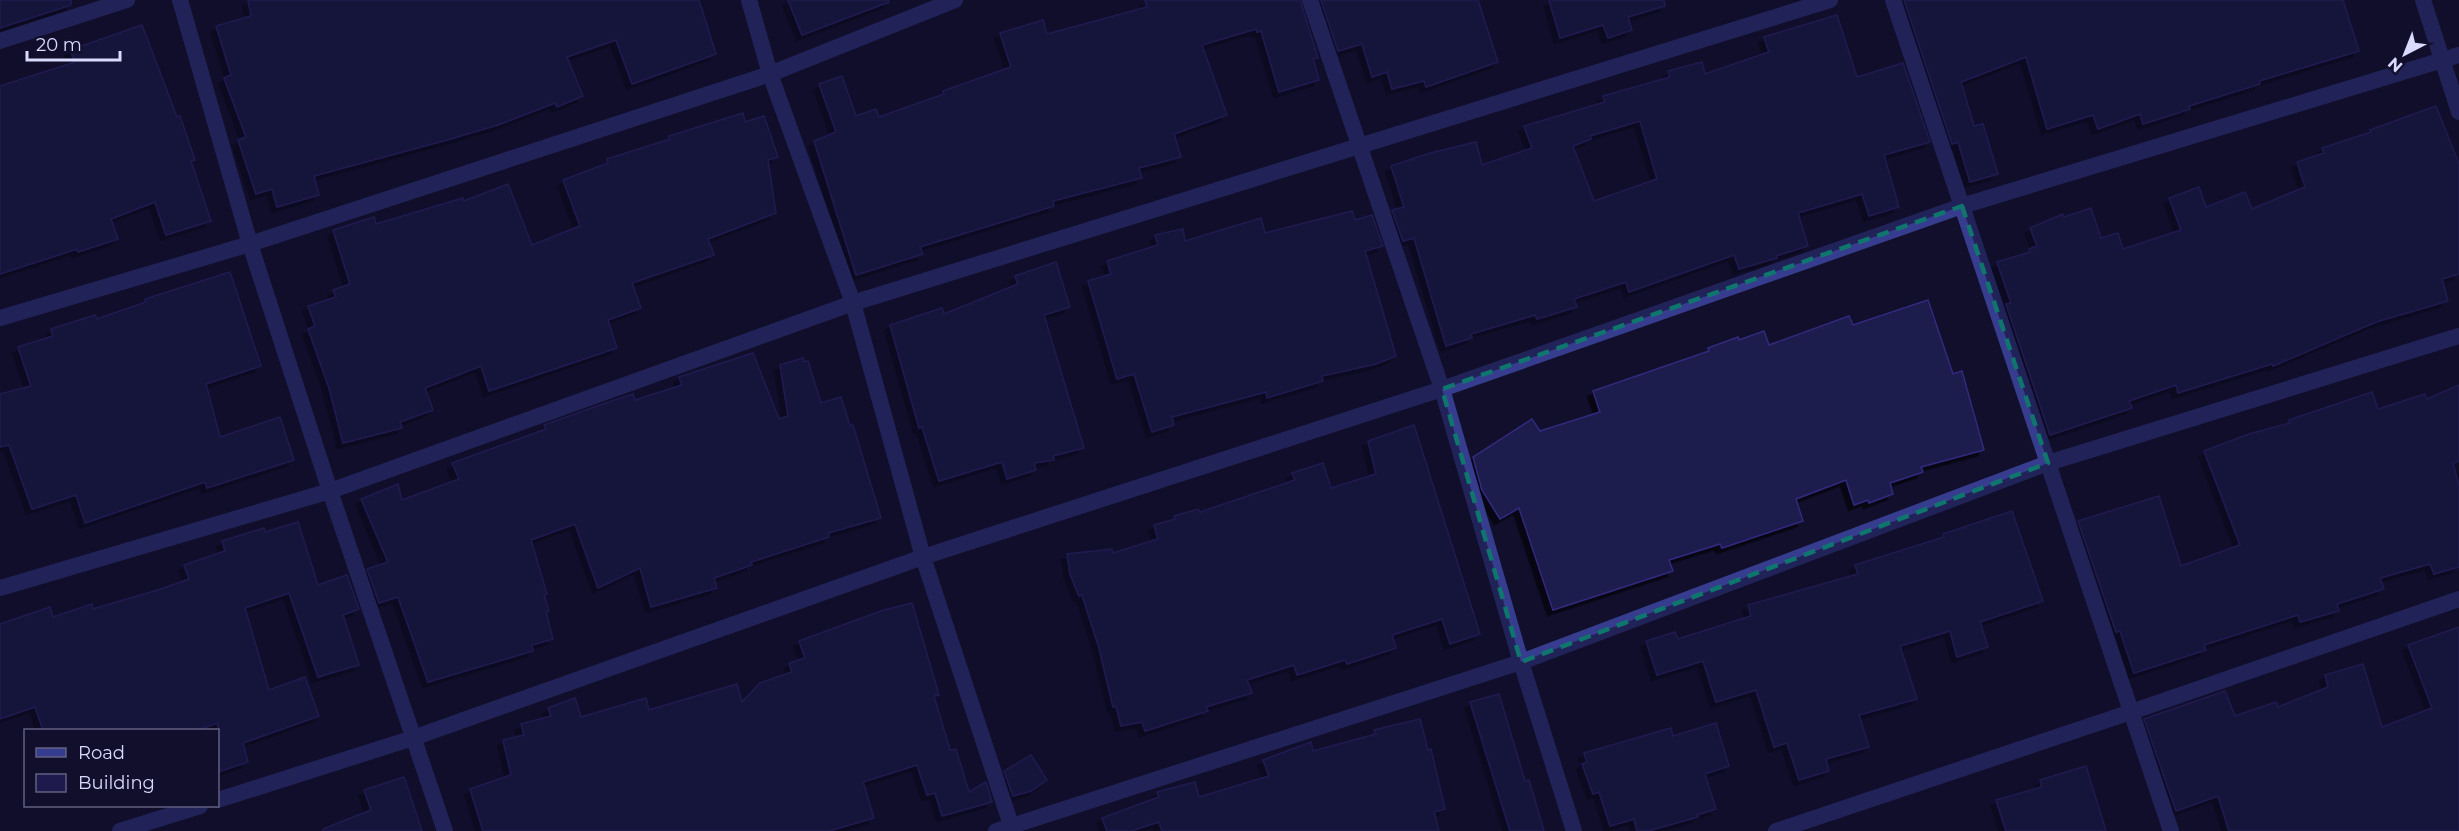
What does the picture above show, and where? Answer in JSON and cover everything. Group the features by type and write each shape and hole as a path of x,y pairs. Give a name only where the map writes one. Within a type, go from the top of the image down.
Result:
{"street":[{"path":"0,41 127,0"},
{"path":"180,0 250,244 330,491 445,831"},
{"path":"749,0 770,74 853,303 923,556 1007,829 1521,662 2048,464 2459,336"},
{"path":"0,318 250,244 770,74 955,0"},
{"path":"1310,0 1442,389 1521,662 1574,831"},
{"path":"0,588 330,491 853,303 1830,0"},
{"path":"1893,0 2171,831"},
{"path":"2423,0 2459,112"},
{"path":"219,800 413,738 923,556 1442,389 1962,206 2459,55"},
{"path":"1776,831 2459,599"},
{"path":"120,831 197,807"}],"highlighted area":[{"path":"1962,206 2048,463 1521,662 1442,389"}],"building":[{"path":"0,0 71,0 71,5 0,28"},
{"path":"248,0 699,0 716,54 632,84 616,40 567,57 583,96 557,107 555,103 498,125 314,176 319,195 277,207 272,189 256,194 238,140 246,137 224,78 231,75 216,26 251,16"},
{"path":"788,0 888,0 889,2 802,35"},
{"path":"1145,0 1300,0 1318,58 1313,59 1319,80 1279,92 1261,31 1257,32 1256,29 1202,45 1227,115 1174,134 1181,157 1139,168 1142,178 1053,201 1054,206 920,247 923,254 856,275 814,141 836,132 819,84 842,76 856,116 876,109 879,117 1011,67 1000,33 1043,20 1047,34 1147,7"},
{"path":"1321,0 1478,0 1498,62 1426,87 1424,81 1392,89 1387,72 1372,77 1362,44 1338,51"},
{"path":"1549,0 1664,0 1665,6 1628,17 1632,30 1608,38 1603,25 1560,38"},
{"path":"1904,0 2343,0 2359,51 2259,81 2260,84 2189,106 2190,109 2143,124 2140,114 2098,129 2093,115 2047,129 2026,57 1961,82 1974,126 1983,124 1998,174 1970,182 1958,142 1952,144"},
{"path":"1837,15 1857,77 1903,63 1930,142 1884,155 1899,207 1869,216 1862,194 1798,213 1808,246 1776,256 1777,258 1739,269 1734,255 1629,292 1626,282 1574,299 1577,307 1537,319 1535,315 1471,334 1472,338 1446,346 1414,238 1403,241 1392,210 1404,207 1391,166 1430,153 1476,142 1482,165 1532,148 1524,126 1605,102 1603,96 1670,77 1668,71 1702,62 1705,74 1769,52 1764,37","holes":["1640,121 1657,179 1594,201 1573,146 1591,139 1590,136"]},
{"path":"142,25 177,117 180,116 195,160 191,161 211,221 166,235 155,202 111,219 118,239 78,252 77,249 0,274 0,86 75,62 70,50"},
{"path":"2436,106 2459,164 2459,274 2442,279 2448,301 2376,322 2273,366 2272,364 2178,393 2176,385 2129,401 2132,408 2050,435 2006,304 2011,303 1997,262 2030,252 2029,249 2037,246 2030,228 2063,214 2064,217 2091,208 2101,238 2118,233 2123,249 2181,230 2169,198 2199,187 2206,207 2245,192 2252,209 2305,187 2297,162 2324,153 2322,148 2371,132 2370,130"},
{"path":"743,113 745,122 764,116 778,157 768,160 776,213 708,239 714,255 632,283 641,308 608,320 617,348 489,391 481,366 425,388 433,410 400,422 402,428 343,443 329,388 308,329 315,326 308,306 336,297 333,290 350,284 333,230 374,217 376,224 463,198 464,201 508,184 532,245 580,226 563,180 608,163 607,159 670,139 669,136"},
{"path":"1352,211 1355,220 1372,215 1383,246 1365,251 1396,356 1376,364 1322,376 1323,381 1267,398 1266,392 1172,417 1174,425 1152,432 1134,374 1117,379 1088,281 1111,274 1107,261 1158,245 1155,235 1183,229 1185,241 1261,218 1265,233"},
{"path":"1056,262 1070,307 1044,315 1084,448 1053,456 1054,460 1034,463 1036,470 1007,479 1002,462 939,481 922,427 919,428 890,325 942,308 944,314 1018,284 1015,276"},
{"path":"230,272 261,366 206,384 220,437 280,417 294,460 207,488 205,482 85,523 76,495 32,509 9,445 0,447 0,394 31,386 18,347 53,336 51,329 95,315 97,319 146,302 145,299"},
{"path":"1928,300 1953,374 1962,371 1984,450 1921,467 1923,472 1890,483 1893,494 1869,503 1868,500 1854,505 1846,480 1796,499 1803,521 1722,548 1720,544 1669,560 1673,571 1553,610 1519,508 1500,519 1482,490 1473,457 1532,419 1540,431 1600,412 1593,391 1709,351 1708,348 1738,337 1739,340 1764,331 1769,345 1849,316 1853,325"},
{"path":"753,353 779,419 788,416 780,365 803,358 804,362 808,361 821,403 841,397 850,426 853,425 881,518 828,533 829,537 751,562 752,565 714,578 717,588 651,607 640,568 598,588 575,524 531,540 547,594 544,595 549,611 546,612 553,639 532,645 533,651 428,682 398,597 379,603 367,569 388,562 361,499 398,484 402,500 459,479 452,463 546,429 544,425 597,406 633,394 635,400 682,385 679,377"},
{"path":"2459,385 2459,461 2453,463 2459,486 2459,567 2434,574 2430,564 2380,578 2384,589 2337,604 2339,611 2300,622 2298,615 2204,645 2206,650 2134,673 2120,631 2116,632 2078,521 2159,496 2181,566 2240,545 2204,451 2249,434 2290,423 2289,420 2372,392 2378,409 2425,394 2427,399"},
{"path":"1414,425 1480,634 1450,644 1442,619 1392,635 1396,648 1347,664 1345,660 1297,675 1294,665 1247,680 1252,693 1206,707 1208,711 1145,731 1142,722 1121,726 1116,706 1113,707 1099,648 1082,595 1079,596 1070,574 1067,554 1112,549 1113,553 1158,539 1154,525 1175,519 1174,516 1198,509 1200,512 1295,480 1292,473 1323,463 1331,488 1376,474 1368,441"},
{"path":"2012,511 2043,601 1980,622 1988,647 1957,657 1950,631 1900,646 1917,699 1859,715 1869,747 1826,759 1829,771 1799,780 1787,743 1774,747 1756,690 1716,702 1703,661 1657,675 1646,641 1675,632 1678,639 1751,616 1748,605 1858,574 1855,565 1944,537 1943,534"},
{"path":"298,522 318,585 347,575 359,609 343,615 359,665 318,677 289,593 245,608 269,690 305,677 319,716 243,743 248,762 219,772 218,723 200,729 43,729 35,707 0,719 0,624 50,607 53,617 92,604 93,609 161,589 189,579 184,565 225,551 222,541 264,528 265,532"},
{"path":"912,603 939,695 934,696 950,750 956,749 969,792 986,782 992,802 942,816 935,793 927,795 917,765 863,782 874,818 829,831 483,831 470,789 511,775 503,740 524,735 521,724 551,716 548,708 575,698 581,717 646,698 649,710 737,684 742,702 760,683 792,672 789,663 805,658 799,641 884,610"},
{"path":"2459,627 2459,831 2229,831 2218,796 2176,811 2144,719 2225,691 2235,716 2276,702 2278,707 2328,687 2325,675 2363,664 2382,727 2432,708 2408,645"},
{"path":"1499,694 1525,781 1529,780 1544,831 1510,831 1470,702"},
{"path":"1420,719 1428,750 1431,749 1445,809 1434,812 1439,831 1162,831 1159,822 1131,831 1107,831 1102,818 1159,797 1157,792 1195,782 1199,797 1269,776 1263,760 1311,742 1313,751 1376,734 1374,730"},
{"path":"1716,723 1729,766 1705,774 1716,809 1697,815 1698,817 1648,831 1637,831 1634,819 1610,826 1599,792 1593,794 1582,764 1587,762 1584,753 1671,728 1673,736"},
{"path":"1031,755 1047,780 1031,791 1013,796 1004,771"},
{"path":"2086,766 2106,831 2006,831 1996,800 2042,787 2040,780"},
{"path":"404,777 422,831 323,831 323,829 371,810 364,790"}]}
